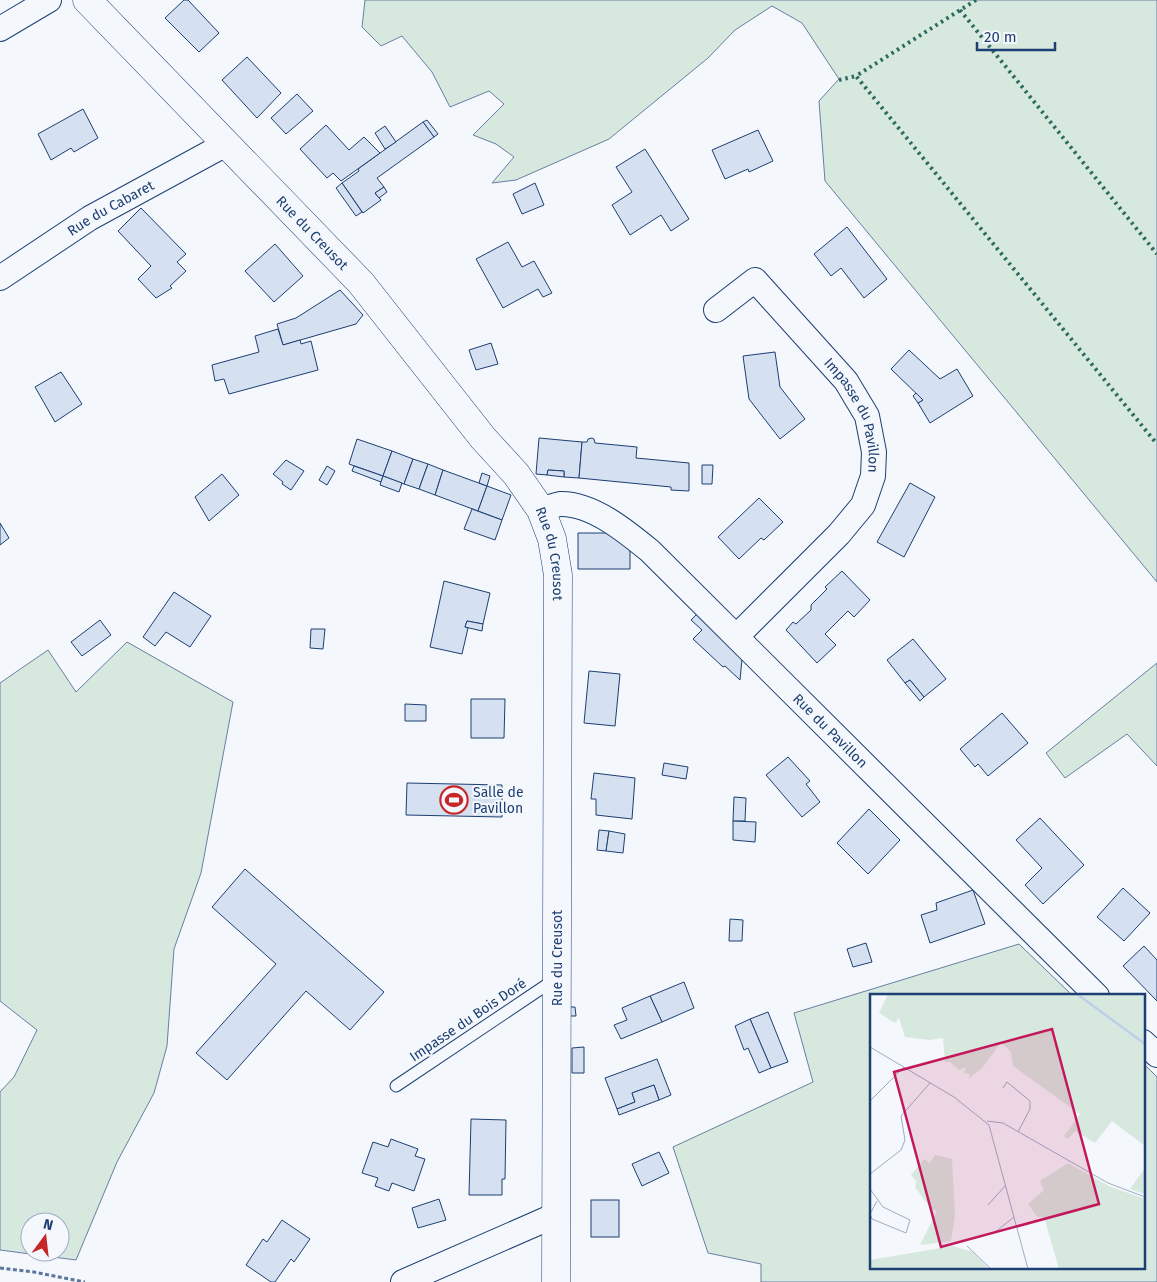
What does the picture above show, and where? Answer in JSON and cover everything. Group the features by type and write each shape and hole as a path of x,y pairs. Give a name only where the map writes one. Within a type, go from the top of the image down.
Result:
{"street":[{"path":"0,29 49,0"},
{"name":"Rue du Creusot","path":"87,0 361,284 483,438 516,474 541,510 552,539 558,575 556,1282"},
{"name":"Rue du Cabaret","path":"0,278 90,218 226,144"},
{"name":"Impasse du Pavillon","path":"716,310 755,280 846,381 867,416 874,452 873,476 863,505 839,534 737,636"},
{"name":"Rue du Pavillon","path":"541,510 560,504 580,507 605,518 629,533 650,551 1095,994"},
{"path":"1144,1043 1157,1055"},
{"path":"403,1282 556,1215"}],"lane":[{"name":"Impasse du Bois Doré","path":"396,1086 557,978"}],"path":[{"path":"0,1268 34,1272 85,1282"}],"shaded area":[{"path":"365,0 1157,0 1157,582 825,181 819,101 839,79 802,23 772,6 735,30 708,58 609,139 516,180 492,183 514,157 496,144 473,135 504,104 489,91 450,107 432,72 402,36 381,46 362,27"},
{"path":"127,642 233,702 201,873 174,949 167,1046 154,1093 117,1162 76,1260 70,1259 70,1212 20,1212 20,1253 0,1250 0,1092 14,1077 37,1030 0,1001 0,683 48,650 76,692"},
{"path":"1157,663 1157,766 1127,734 1065,778 1046,753"},
{"path":"1019,944 1071,994 870,994 870,1270 1144,1270 1144,1064 1157,1077 1157,1282 761,1282 761,1264 708,1253 673,1147 813,1082 794,1013"}],"building":[{"path":"184,0 188,0 219,33 199,52 165,18"},
{"path":"247,57 281,93 257,118 222,80"},
{"path":"297,94 313,111 286,134 271,118"},
{"path":"83,109 98,138 74,152 71,148 51,160 38,134"},
{"path":"427,120 438,134 434,137 423,122"},
{"path":"423,122 434,137 377,178 384,187 375,193 381,200 363,213 342,183 359,171 358,169"},
{"path":"326,125 349,150 364,137 380,153 341,181 333,173 327,178 300,149"},
{"path":"385,126 396,142 385,149 375,133"},
{"path":"758,130 773,161 749,172 748,169 725,179 712,150"},
{"path":"645,149 689,219 671,231 661,215 630,235 612,205 632,192 616,167"},
{"path":"342,183 362,212 356,216 336,188"},
{"path":"535,183 544,205 522,214 513,194"},
{"path":"384,187 387,192 379,198 375,193"},
{"path":"141,208 186,254 177,262 186,271 170,286 172,288 156,298 138,279 151,266 118,231"},
{"path":"847,227 887,279 864,298 841,268 831,276 814,254"},
{"path":"508,242 522,267 534,261 552,293 543,297 538,289 503,308 476,259"},
{"path":"275,244 303,276 274,302 245,271"},
{"path":"340,290 363,315 356,324 283,345 277,324 296,318"},
{"path":"278,329 283,345 300,340 301,344 311,341 318,370 229,394 224,379 215,381 212,365 259,352 255,336"},
{"path":"491,343 498,364 476,370 469,350"},
{"path":"909,350 940,379 957,369 973,396 930,423 918,403 923,400 891,369"},
{"path":"775,352 780,387 805,419 780,439 749,399 743,356"},
{"path":"61,372 82,404 55,422 35,387"},
{"path":"916,393 923,400 918,403 913,396"},
{"path":"539,438 582,442 579,478 564,477 564,471 548,470 547,475 536,474"},
{"path":"592,438 595,443 637,447 636,458 689,463 689,491 671,490 671,487 579,478 582,442 587,442 588,439"},
{"path":"357,439 392,451 383,476 349,464"},
{"path":"392,451 413,459 404,484 383,476"},
{"path":"413,459 428,464 419,489 404,484"},
{"path":"286,460 304,471 291,490 273,474"},
{"path":"428,464 443,470 435,495 419,489"},
{"path":"702,465 713,465 712,484 702,484"},
{"path":"327,466 335,471 327,485 319,480"},
{"path":"354,466 383,476 381,482 352,471"},
{"path":"443,470 487,486 478,511 435,495"},
{"path":"548,470 564,471 564,477 547,475"},
{"path":"482,473 490,476 487,486 479,483"},
{"path":"222,474 239,495 209,521 195,497"},
{"path":"383,476 402,483 399,492 380,485"},
{"path":"910,483 935,497 904,557 877,542"},
{"path":"487,486 511,495 502,520 478,511"},
{"path":"759,498 783,522 764,540 761,538 739,559 718,537"},
{"path":"472,509 502,520 495,540 464,529"},
{"path":"0,523 9,538 0,545"},
{"path":"578,533 606,533 630,549 630,569 578,569"},
{"path":"842,571 870,600 854,617 848,611 825,634 836,645 817,663 786,630 793,622 796,624 811,610 811,605 827,589 825,587"},
{"path":"444,581 490,593 483,624 467,621 465,627 468,628 462,654 430,647"},
{"path":"174,592 211,616 190,647 166,632 155,646 143,637"},
{"path":"697,614 742,659 740,680 693,639 702,630 691,620"},
{"path":"100,620 111,635 82,656 71,642"},
{"path":"467,621 483,624 482,631 465,627"},
{"path":"311,629 325,629 323,649 310,648"},
{"path":"913,639 946,679 924,697 910,680 905,683 887,660"},
{"path":"589,671 620,674 615,726 584,723"},
{"path":"910,680 924,697 920,701 905,683"},
{"path":"471,699 505,699 504,738 471,738"},
{"path":"405,704 426,705 426,721 405,721"},
{"path":"1002,713 1028,743 988,776 978,764 975,767 960,749"},
{"path":"788,757 810,781 806,784 820,802 802,817 766,775"},
{"path":"664,763 688,767 686,779 662,775"},
{"path":"594,773 635,778 632,819 596,815 596,799 591,799"},
{"name":"Salle de Pavillon","path":"407,783 502,785 502,817 406,815"},
{"path":"734,797 746,798 745,821 733,821"},
{"path":"869,809 900,840 868,874 837,843"},
{"path":"1040,818 1084,865 1043,904 1025,885 1042,868 1016,840"},
{"path":"733,821 756,822 755,842 733,840"},
{"path":"599,830 609,831 606,851 597,850"},
{"path":"609,831 625,834 623,853 606,851"},
{"path":"245,869 384,992 350,1030 306,991 227,1080 196,1053 276,964 212,907"},
{"path":"1123,888 1150,913 1124,941 1097,917"},
{"path":"973,890 985,924 930,943 921,915 937,910 936,903"},
{"path":"730,919 743,920 742,941 729,941"},
{"path":"866,943 872,962 853,967 847,949"},
{"path":"1144,946 1157,960 1157,1001 1123,966"},
{"path":"684,982 694,1008 662,1022 650,996"},
{"path":"650,996 662,1022 621,1039 614,1025 627,1020 622,1008"},
{"path":"566,1007 575,1007 576,1016 566,1016"},
{"path":"768,1012 788,1062 771,1068 750,1019"},
{"path":"750,1019 771,1068 759,1073 748,1048 744,1050 735,1026"},
{"path":"584,1047 584,1073 572,1073 572,1048"},
{"path":"657,1059 671,1095 659,1100 654,1085 632,1093 635,1102 617,1109 605,1078"},
{"path":"654,1085 659,1100 619,1115 617,1109 635,1102 632,1093"},
{"path":"471,1119 506,1120 505,1179 502,1179 502,1195 469,1195"},
{"path":"391,1139 418,1149 415,1156 425,1159 414,1191 392,1183 389,1191 375,1186 378,1178 362,1173 373,1142 388,1147"},
{"path":"659,1152 669,1173 642,1186 632,1164"},
{"path":"439,1199 446,1220 418,1228 412,1208"},
{"path":"591,1200 619,1200 619,1237 591,1237"},
{"path":"282,1220 310,1239 294,1262 291,1259 275,1282 271,1282 246,1265 263,1239 267,1242"}],"hedge":[{"path":"976,0 856,76 1157,444"},
{"path":"960,10 1157,254"},
{"path":"839,80 856,76"}],"place":[{"name":"Salle de Pavillon","path":"454,800"}]}
